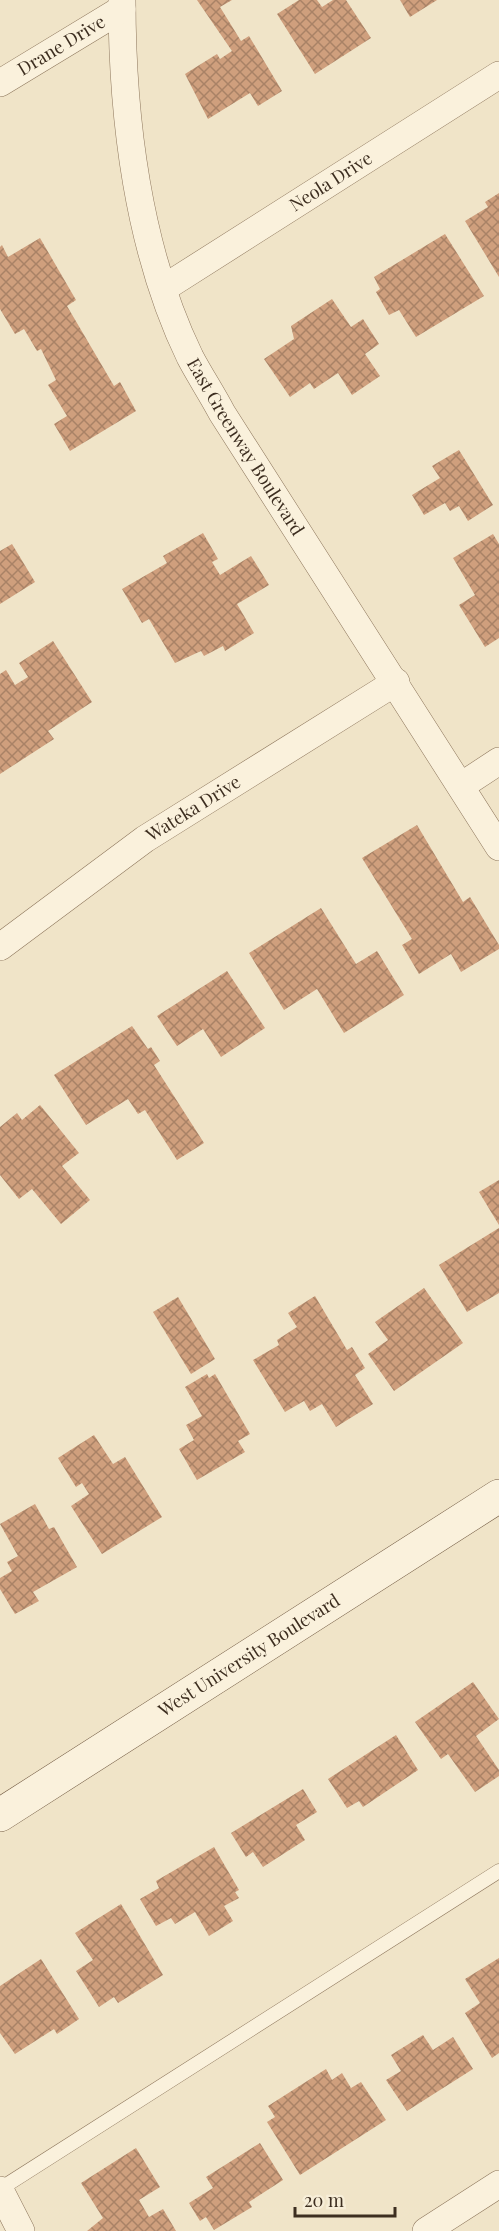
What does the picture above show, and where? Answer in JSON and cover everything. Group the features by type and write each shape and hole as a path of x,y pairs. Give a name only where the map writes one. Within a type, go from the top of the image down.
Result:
{"street":[{"name":"Drane Drive","path":"0,83 122,4"},
{"name":"East Greenway Boulevard","path":"122,4 126,109 137,193 164,288 190,356 222,413 396,682 499,847"},
{"name":"Neola Drive","path":"164,288 499,75"},
{"name":"Wateka Drive","path":"0,946 145,839 396,682"},
{"path":"461,786 499,761"},
{"name":"West University Boulevard","path":"0,1815 499,1496"},
{"path":"426,2231 499,2184"},
{"path":"0,2189 21,2231"}],"lane":[{"path":"0,2189 499,1871"}],"building":[{"path":"197,0 232,0 220,7 241,41 249,36 282,91 258,106 250,93 208,119 185,74 217,54 220,59 232,51"},
{"path":"299,0 317,0 322,7 333,0 346,0 371,38 315,74 277,14"},
{"path":"400,0 437,0 410,17"},
{"path":"499,193 499,277 465,221 488,207 485,202"},
{"path":"445,234 484,296 416,337 399,310 389,315 376,292 380,289 374,277"},
{"path":"40,238 76,300 67,306 114,386 120,382 136,411 70,451 54,424 67,416 48,385 56,380 41,349 37,351 24,329 15,334 0,309 0,247 2,245 8,257"},
{"path":"332,299 351,327 363,319 379,344 365,354 380,376 352,395 338,373 314,389 310,383 290,397 264,359 294,339 291,326"},
{"path":"459,450 493,505 468,521 459,506 450,511 445,503 424,515 412,495 440,478 432,466"},
{"path":"203,533 218,559 212,562 220,575 251,556 269,585 237,604 254,633 225,651 223,646 204,656 201,651 175,663 149,619 142,623 122,589 167,563 163,556"},
{"path":"493,534 499,544 499,638 485,647 459,605 475,595 453,558"},
{"path":"12,544 35,582 0,604 0,551"},
{"path":"53,641 92,702 48,731 54,739 0,774 0,674 6,670 15,685 28,677 19,663"},
{"path":"417,825 463,902 470,897 499,945 499,949 461,972 451,954 419,974 402,945 412,939 362,858"},
{"path":"321,908 356,964 377,951 404,995 344,1033 317,989 284,1010 249,953"},
{"path":"227,971 265,1028 221,1057 203,1029 177,1046 157,1016"},
{"path":"132,1026 148,1049 151,1047 160,1061 154,1065 204,1143 177,1160 145,1110 138,1114 128,1099 86,1125 54,1075"},
{"path":"40,1105 79,1153 62,1166 90,1200 61,1224 32,1189 19,1199 0,1175 0,1127 17,1113 22,1120"},
{"path":"499,1180 499,1225 479,1192"},
{"path":"499,1228 499,1293 467,1312 439,1265"},
{"path":"424,1288 463,1343 394,1391 368,1354 388,1340 375,1322"},
{"path":"315,1296 347,1350 352,1347 365,1368 355,1375 373,1404 336,1427 322,1404 310,1411 304,1401 285,1412 253,1360 279,1345 277,1340 297,1327 288,1313"},
{"path":"178,1297 215,1359 191,1374 153,1312"},
{"path":"207,1374 209,1378 215,1374 250,1434 238,1441 245,1452 197,1480 179,1449 194,1440 186,1425 202,1416 185,1387"},
{"path":"94,1435 113,1464 125,1457 162,1517 102,1554 71,1506 89,1494 82,1483 76,1487 58,1458"},
{"path":"35,1504 49,1529 54,1527 77,1567 33,1592 39,1601 15,1614 0,1589 0,1578 12,1571 7,1562 18,1556 0,1524"},
{"path":"473,1682 499,1719 476,1736 499,1770 499,1776 475,1792 448,1754 441,1759 415,1722"},
{"path":"396,1735 418,1770 363,1807 359,1801 347,1808 328,1779"},
{"path":"303,1789 317,1812 296,1825 305,1840 263,1867 253,1852 246,1857 231,1833"},
{"path":"214,1847 239,1890 235,1892 239,1898 224,1906 233,1921 209,1936 195,1912 175,1924 171,1918 156,1926 140,1899 159,1888 156,1881"},
{"path":"121,1904 163,1975 118,2003 114,1997 99,2007 76,1971 93,1960 75,1933"},
{"path":"499,1958 499,2053 492,2058 465,2013 480,2003 465,1979"},
{"path":"41,1959 79,2019 57,2034 54,2029 15,2054 0,2033 0,1986"},
{"path":"423,2035 433,2050 453,2037 473,2069 407,2111 386,2080 401,2071 391,2055"},
{"path":"326,2069 332,2080 342,2073 351,2088 361,2082 386,2120 300,2175 267,2122 275,2117 268,2106"},
{"path":"260,2143 283,2180 249,2202 252,2207 214,2230 206,2217 200,2221 189,2203 213,2188 206,2177"},
{"path":"136,2148 160,2187 139,2200 149,2217 163,2209 176,2231 87,2231 103,2218 81,2183"}]}
